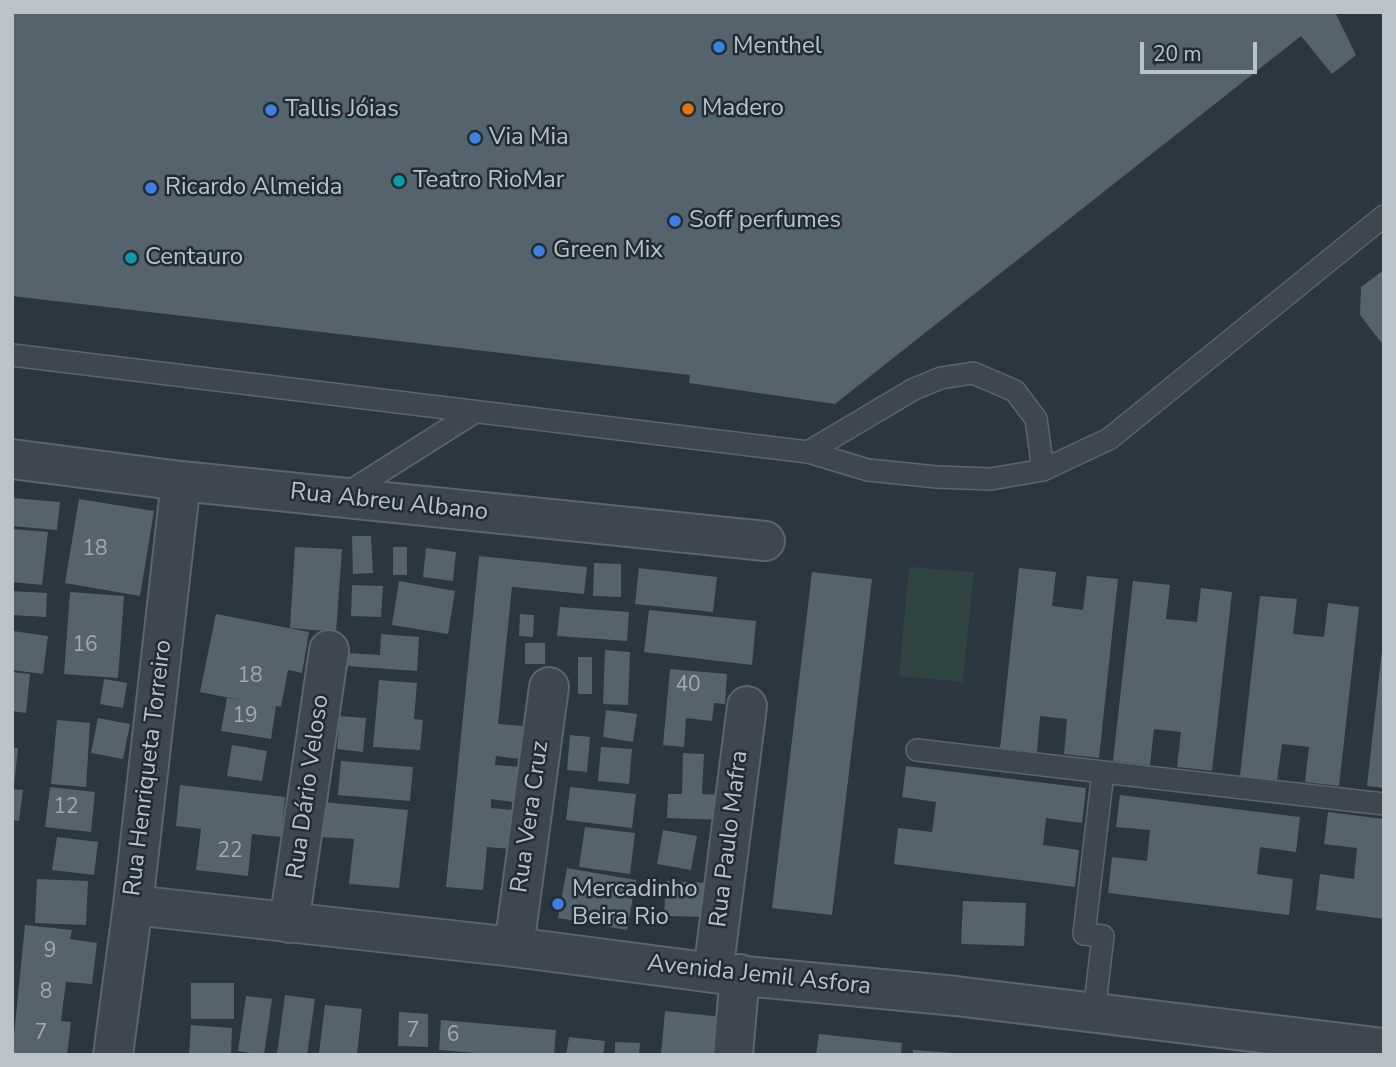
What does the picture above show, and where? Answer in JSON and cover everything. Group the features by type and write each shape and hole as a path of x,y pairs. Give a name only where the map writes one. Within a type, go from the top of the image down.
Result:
{"street":[{"name":"Rua Abreu Albano","path":"12,459 181,481 765,541"},
{"name":"Rua Henriqueta Torreiro","path":"113,1055 133,905 181,481"},
{"name":"Rua Dário Veloso","path":"289,923 329,650"},
{"name":"Rua Vera Cruz","path":"514,947 549,687"},
{"name":"Rua Paulo Mafra","path":"733,1055 727,974 747,706"},
{"name":"Avenida Jemil Asfora","path":"133,905 1384,1048"}],"lane":[{"path":"12,355 808,452 867,470 937,478 991,479 1043,470 1109,439 1384,216"},
{"path":"808,452 914,389 941,378 973,373 1015,391 1036,419 1043,470"},
{"path":"340,498 475,412"},
{"path":"917,750 1384,804"},
{"path":"1094,1013 1103,936 1084,934 1103,772"}],"green space":[{"path":"909,567 974,572 963,682 899,676"}],"building":[{"path":"12,12 1335,12 1356,55 1332,74 1301,36 835,404 689,383 690,375 12,296"},
{"path":"1384,270 1384,346 1360,315 1361,287"},
{"path":"12,498 60,502 57,530 12,526"},
{"path":"79,499 154,511 140,596 65,583"},
{"path":"12,529 48,532 42,585 12,582"},
{"path":"352,536 371,536 373,573 353,574"},
{"path":"295,547 342,549 336,632 290,628"},
{"path":"393,547 407,547 407,575 393,575"},
{"path":"426,548 456,552 453,581 423,577"},
{"path":"479,556 587,567 584,594 512,587 498,724 523,726 520,759 496,756 495,765 523,767 519,803 491,799 491,808 514,810 511,849 487,847 483,890 446,887"},
{"path":"594,563 621,564 621,597 593,596"},
{"path":"639,568 717,577 713,612 635,604"},
{"path":"1019,568 1056,572 1052,606 1083,610 1087,576 1118,579 1099,758 1064,754 1067,719 1040,716 1037,752 1000,748"},
{"path":"812,572 872,579 832,915 772,908"},
{"path":"399,581 455,591 448,634 392,625"},
{"path":"1133,581 1170,585 1166,619 1197,622 1201,588 1232,592 1212,771 1177,767 1181,732 1154,729 1150,765 1113,761"},
{"path":"352,585 383,586 381,617 351,616"},
{"path":"12,591 47,593 46,617 12,615"},
{"path":"70,592 124,596 118,678 64,674"},
{"path":"1260,596 1297,599 1293,634 1324,637 1328,603 1359,607 1339,786 1305,782 1309,747 1282,744 1277,780 1240,776"},
{"path":"560,607 629,612 627,641 557,636"},
{"path":"649,610 756,621 752,665 644,652"},
{"path":"216,614 309,632 302,673 288,670 281,707 276,706 271,739 221,731 227,698 245,701 200,692"},
{"path":"520,614 534,615 533,637 519,636"},
{"path":"13,631 48,636 43,674 12,670"},
{"path":"381,634 419,637 417,671 346,666 347,653 380,655"},
{"path":"525,643 545,643 545,664 525,664"},
{"path":"605,650 630,652 628,705 603,704"},
{"path":"1384,650 1384,788 1367,786"},
{"path":"578,657 592,657 592,694 578,694"},
{"path":"670,669 727,674 725,704 714,703 712,721 686,718 684,747 663,745"},
{"path":"12,672 30,674 26,713 12,711"},
{"path":"104,679 127,683 123,708 100,704"},
{"path":"379,680 417,683 414,719 423,720 420,750 373,747"},
{"path":"606,710 637,714 633,742 603,737"},
{"path":"340,716 366,718 363,752 337,749"},
{"path":"98,718 130,724 123,759 91,753"},
{"path":"57,720 90,723 86,787 51,784"},
{"path":"570,735 590,737 587,772 567,770"},
{"path":"232,745 267,751 262,781 227,776"},
{"path":"601,747 632,749 629,784 598,781"},
{"path":"12,748 18,748 14,786 12,786"},
{"path":"683,753 704,754 702,794 724,795 723,820 667,818 668,794 682,794"},
{"path":"341,761 413,767 410,801 338,795"},
{"path":"906,766 1086,788 1082,823 1046,818 1043,845 1079,850 1075,887 894,864 898,828 932,832 936,802 902,797"},
{"path":"180,785 285,797 281,837 252,834 248,876 196,870 201,829 176,826"},
{"path":"50,787 95,792 91,832 45,827"},
{"path":"570,787 636,794 632,828 566,820"},
{"path":"12,789 23,790 19,821 12,820"},
{"path":"1120,795 1300,817 1296,852 1260,847 1257,874 1293,879 1289,915 1108,893 1112,857 1147,861 1150,830 1116,827"},
{"path":"322,802 408,810 399,888 349,884 354,839 320,837"},
{"path":"1328,812 1384,819 1384,919 1316,910 1320,874 1354,879 1357,848 1324,844"},
{"path":"585,827 635,833 630,874 579,867"},
{"path":"663,830 697,836 691,870 657,864"},
{"path":"57,837 98,842 94,875 52,870"},
{"path":"567,868 636,880 627,930 558,918"},
{"path":"37,879 88,881 86,925 35,923"},
{"path":"666,881 710,883 709,917 664,916"},
{"path":"963,901 1026,903 1024,946 961,944"},
{"path":"25,925 72,930 70,939 97,943 92,984 66,982 61,1021 71,1022 67,1055 12,1055"},
{"path":"191,983 234,983 234,1019 191,1019"},
{"path":"285,995 315,999 307,1055 277,1054"},
{"path":"246,996 272,999 264,1055 238,1051"},
{"path":"325,1005 362,1009 357,1055 319,1053"},
{"path":"665,1011 723,1017 719,1055 661,1055"},
{"path":"399,1012 428,1014 428,1047 398,1046"},
{"path":"441,1020 556,1030 554,1055 501,1055 439,1050"},
{"path":"191,1025 232,1028 231,1055 189,1055"},
{"path":"819,1034 902,1043 901,1055 816,1055"},
{"path":"569,1037 605,1041 603,1055 566,1055"},
{"path":"615,1042 640,1043 639,1055 615,1055"},
{"path":"913,1050 953,1053 953,1055 913,1055"}],"place":[{"name":"Menthel","path":"719,47"},
{"name":"Madero","path":"688,109"},
{"name":"Tallis Jóias","path":"271,110"},
{"name":"Via Mia","path":"475,138"},
{"name":"Teatro RioMar","path":"399,181"},
{"name":"Ricardo Almeida","path":"151,188"},
{"name":"Soff perfumes","path":"675,221"},
{"name":"Green Mix","path":"539,251"},
{"name":"Centauro","path":"131,258"},
{"name":"Mercadinho Beira Rio","path":"558,904"}]}
